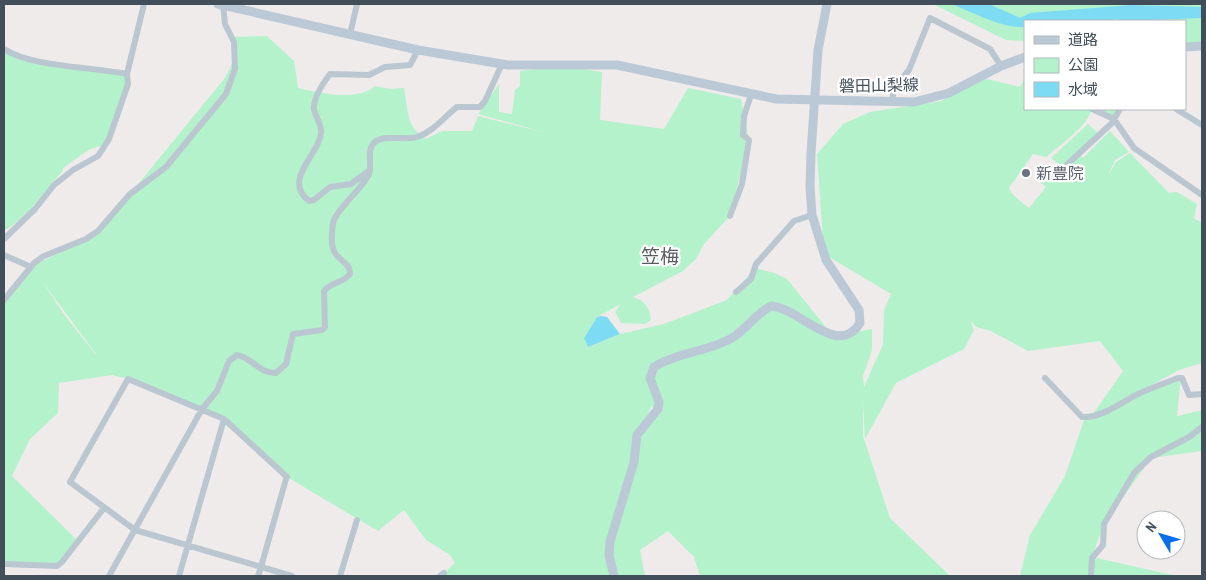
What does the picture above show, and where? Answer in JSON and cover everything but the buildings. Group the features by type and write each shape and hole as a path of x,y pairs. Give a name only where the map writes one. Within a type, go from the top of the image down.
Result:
{"main road":[{"name":"磐田山梨線","path":"221,4 418,50 502,64 617,65 751,95 815,100 914,102 949,93 1002,66 1024,57"},
{"path":"614,576 609,555 610,542 634,462 637,435 658,408 659,402 650,378 654,366 671,358 733,338 756,315 771,306 780,307 827,333 840,337 852,333 860,323 859,310 826,260 812,215 810,188 818,50 827,4"},
{"path":"1186,47 1202,46"}],"street":[{"path":"4,239 35,209 54,185 73,170 98,156 109,139 128,84 128,74 144,4"},
{"path":"4,300 31,267 44,256 86,239 98,230 130,194 166,167 226,94 235,69 234,42 225,24 221,4"},
{"path":"350,34 357,4"},
{"path":"892,101 894,88 909,70 930,18 990,50 1002,66"},
{"path":"4,49 13,55 40,61 128,74"},
{"path":"371,169 351,184 330,187 314,200 309,201 304,198 300,189 300,174 315,150 321,131 314,109 318,97 330,74 368,75 385,67 410,66 418,50"},
{"path":"109,576 202,409 218,391 227,366 233,357 242,356 256,366 276,373 286,364 294,334 322,330 325,327 324,291 330,285 345,280 350,274 349,267 335,253 332,238 334,217 351,201 371,169 370,153 373,144 379,140 416,138 430,130 457,107 480,107 485,101 502,64"},
{"path":"730,216 742,184 749,140 743,135 744,124 751,95"},
{"path":"1094,110 1114,119 1134,148 1202,194"},
{"path":"1058,173 1114,119 1119,110"},
{"path":"1178,110 1202,125"},
{"path":"736,292 751,279 756,264 794,220 812,215"},
{"path":"4,255 31,267"},
{"path":"1045,378 1082,417 1091,418 1139,393 1178,378 1182,378 1189,395 1202,394"},
{"path":"258,576 261,567 287,477 224,419 128,379 70,482 134,530 188,546 261,567 292,576"},
{"path":"179,576 224,419"},
{"path":"1091,576 1092,558 1103,545 1104,524 1134,473 1152,458 1189,437 1202,426"},
{"path":"4,564 57,566 104,508"},
{"path":"340,576 356,520"}],"green space":[{"path":"933,4 1202,4 1202,45 1186,46 1186,20 1024,20 1024,41 1006,40"},
{"path":"267,36 294,61 298,88 327,94 349,95 368,91 375,86 390,89 404,88 407,111 411,123 419,134 426,139 442,131 472,131 478,116 543,132 478,114 499,84 499,112 512,114 515,90 520,86 520,71 563,66 602,72 600,120 664,129 688,88 741,99 749,140 730,216 704,244 696,259 683,271 633,297 646,306 651,320 645,324 621,323 615,312 621,304 597,317 584,338 588,347 620,334 664,324 727,300 755,268 787,279 833,336 872,329 872,350 863,376 864,387 883,344 884,310 891,294 824,254 817,154 843,124 870,112 941,101 979,77 1020,87 1024,80 1024,110 1092,110 1079,129 1046,157 1033,154 1009,188 1013,195 1029,208 1046,187 1037,180 1058,173 1063,168 1051,158 1088,124 1098,133 1079,153 1083,158 1110,131 1129,152 1115,160 1107,177 1116,162 1130,153 1169,193 1177,192 1197,204 1194,218 1202,223 1202,363 1179,370 1108,409 1181,377 1177,416 1202,410 1202,451 1151,458 1104,524 1092,557 1177,576 1020,576 1030,535 1065,476 1085,417 1091,417 1123,371 1100,341 1028,351 991,331 976,327 970,320 974,330 964,349 896,383 865,439 863,403 863,436 890,518 950,576 700,576 694,557 668,531 640,550 645,576 447,576 444,573 455,563 450,555 426,540 404,510 378,531 287,477 213,414 128,379 112,375 59,383 58,413 30,439 12,476 76,539 57,566 4,564 4,296 31,267 86,239 120,206 225,78 236,55 232,37","holes":["42,281 96,354 63,313","652,405 654,415 637,439"]},
{"path":"4,49 32,59 127,74 127,89 105,145 90,149 63,168 63,171 28,211 4,231"},
{"path":"1094,110 1118,110 1114,118"}],"water":[{"path":"952,4 989,4 1020,18 1030,13 1131,5 1202,7 1202,18 1120,20 1098,16 1024,20 1024,27 1007,25"},
{"path":"597,317 607,317 620,334 588,347 584,338"}],"waterway":[{"path":"1042,18 1110,16"}],"place":[{"name":"新豊院","path":"1026,173"}],"district":[{"name":"笠梅","path":"660,256"}]}
